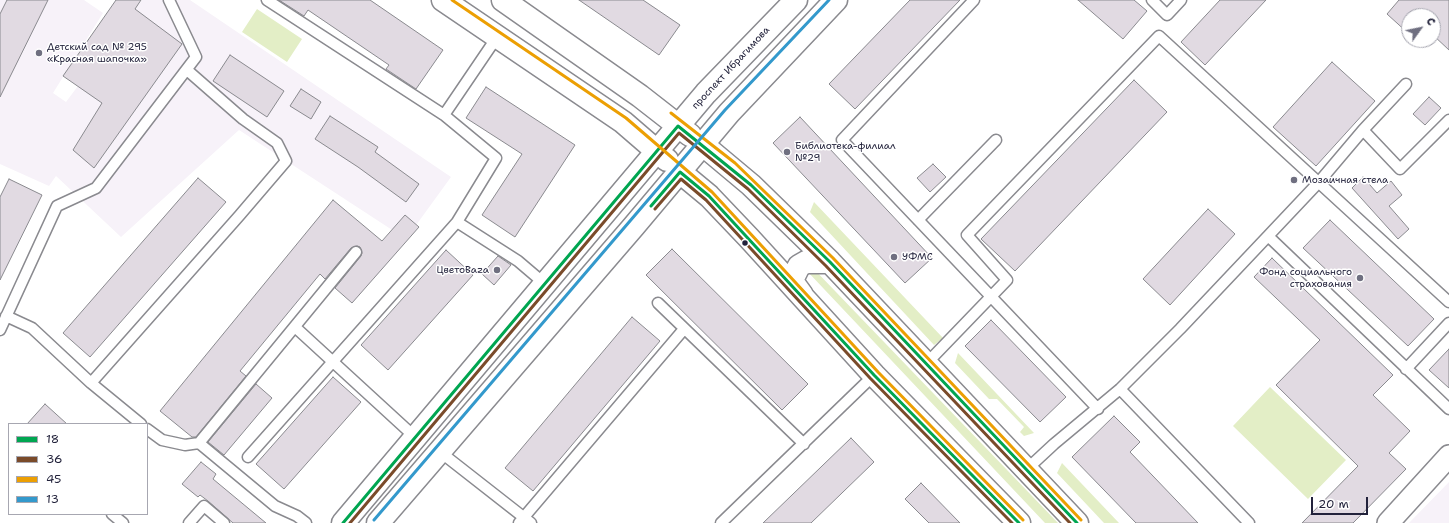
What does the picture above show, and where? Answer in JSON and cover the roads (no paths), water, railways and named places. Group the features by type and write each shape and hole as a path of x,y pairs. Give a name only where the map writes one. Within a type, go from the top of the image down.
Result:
{"main road":[{"path":"443,0 623,122 709,196 874,375 1019,523"},
{"path":"503,0 640,96 702,144 751,185 830,262 1076,523"},
{"name":"проспект Ибрагимова","path":"343,523 706,93 796,0"},
{"path":"378,523 729,113 836,0"},
{"path":"802,296 794,284 793,278 800,266 806,262 830,262"}],"street":[{"path":"1388,523 1449,456"}],"lane":[{"path":"0,330 57,206 96,188 196,57 169,0"},
{"path":"248,457 332,361 458,222 496,158 444,115 267,0"},
{"path":"974,0 842,140 1098,409"},
{"path":"1152,0 1168,15 1181,0"},
{"path":"926,364 1007,280 966,235 1159,36 1449,302"},
{"path":"444,115 497,37"},
{"path":"91,383 240,216 286,161 277,143 243,119 187,70"},
{"path":"1025,470 1120,389 1180,329 1319,182 1363,130 1406,84"},
{"path":"1363,130 1400,169 1449,120"},
{"path":"918,220 996,140"},
{"path":"458,222 518,261 545,284"},
{"path":"1268,236 1449,409"},
{"path":"148,430 162,440 185,445 199,443 356,252"},
{"path":"658,303 804,444"},
{"path":"6,316 32,328 129,421"},
{"path":"1406,369 1449,324"},
{"path":"295,327 416,438"},
{"path":"439,451 524,521 684,329"},
{"path":"721,523 874,375"},
{"path":"1120,389 1249,523"},
{"path":"199,443 275,506 297,516 306,523"},
{"path":"189,523 204,506 224,523"},
{"path":"113,515 123,523"}],"place":[{"name":"Детский сад № 295 «Красная шапочка»","path":"39,53"},
{"name":"Библиотека-филиал №29","path":"787,152"},
{"name":"Мозаичная стела","path":"1294,180"},
{"name":"УФМС","path":"894,257"},
{"name":"ЦветоBaza","path":"497,270"},
{"name":"Фонд социального страхования","path":"1360,278"}]}
